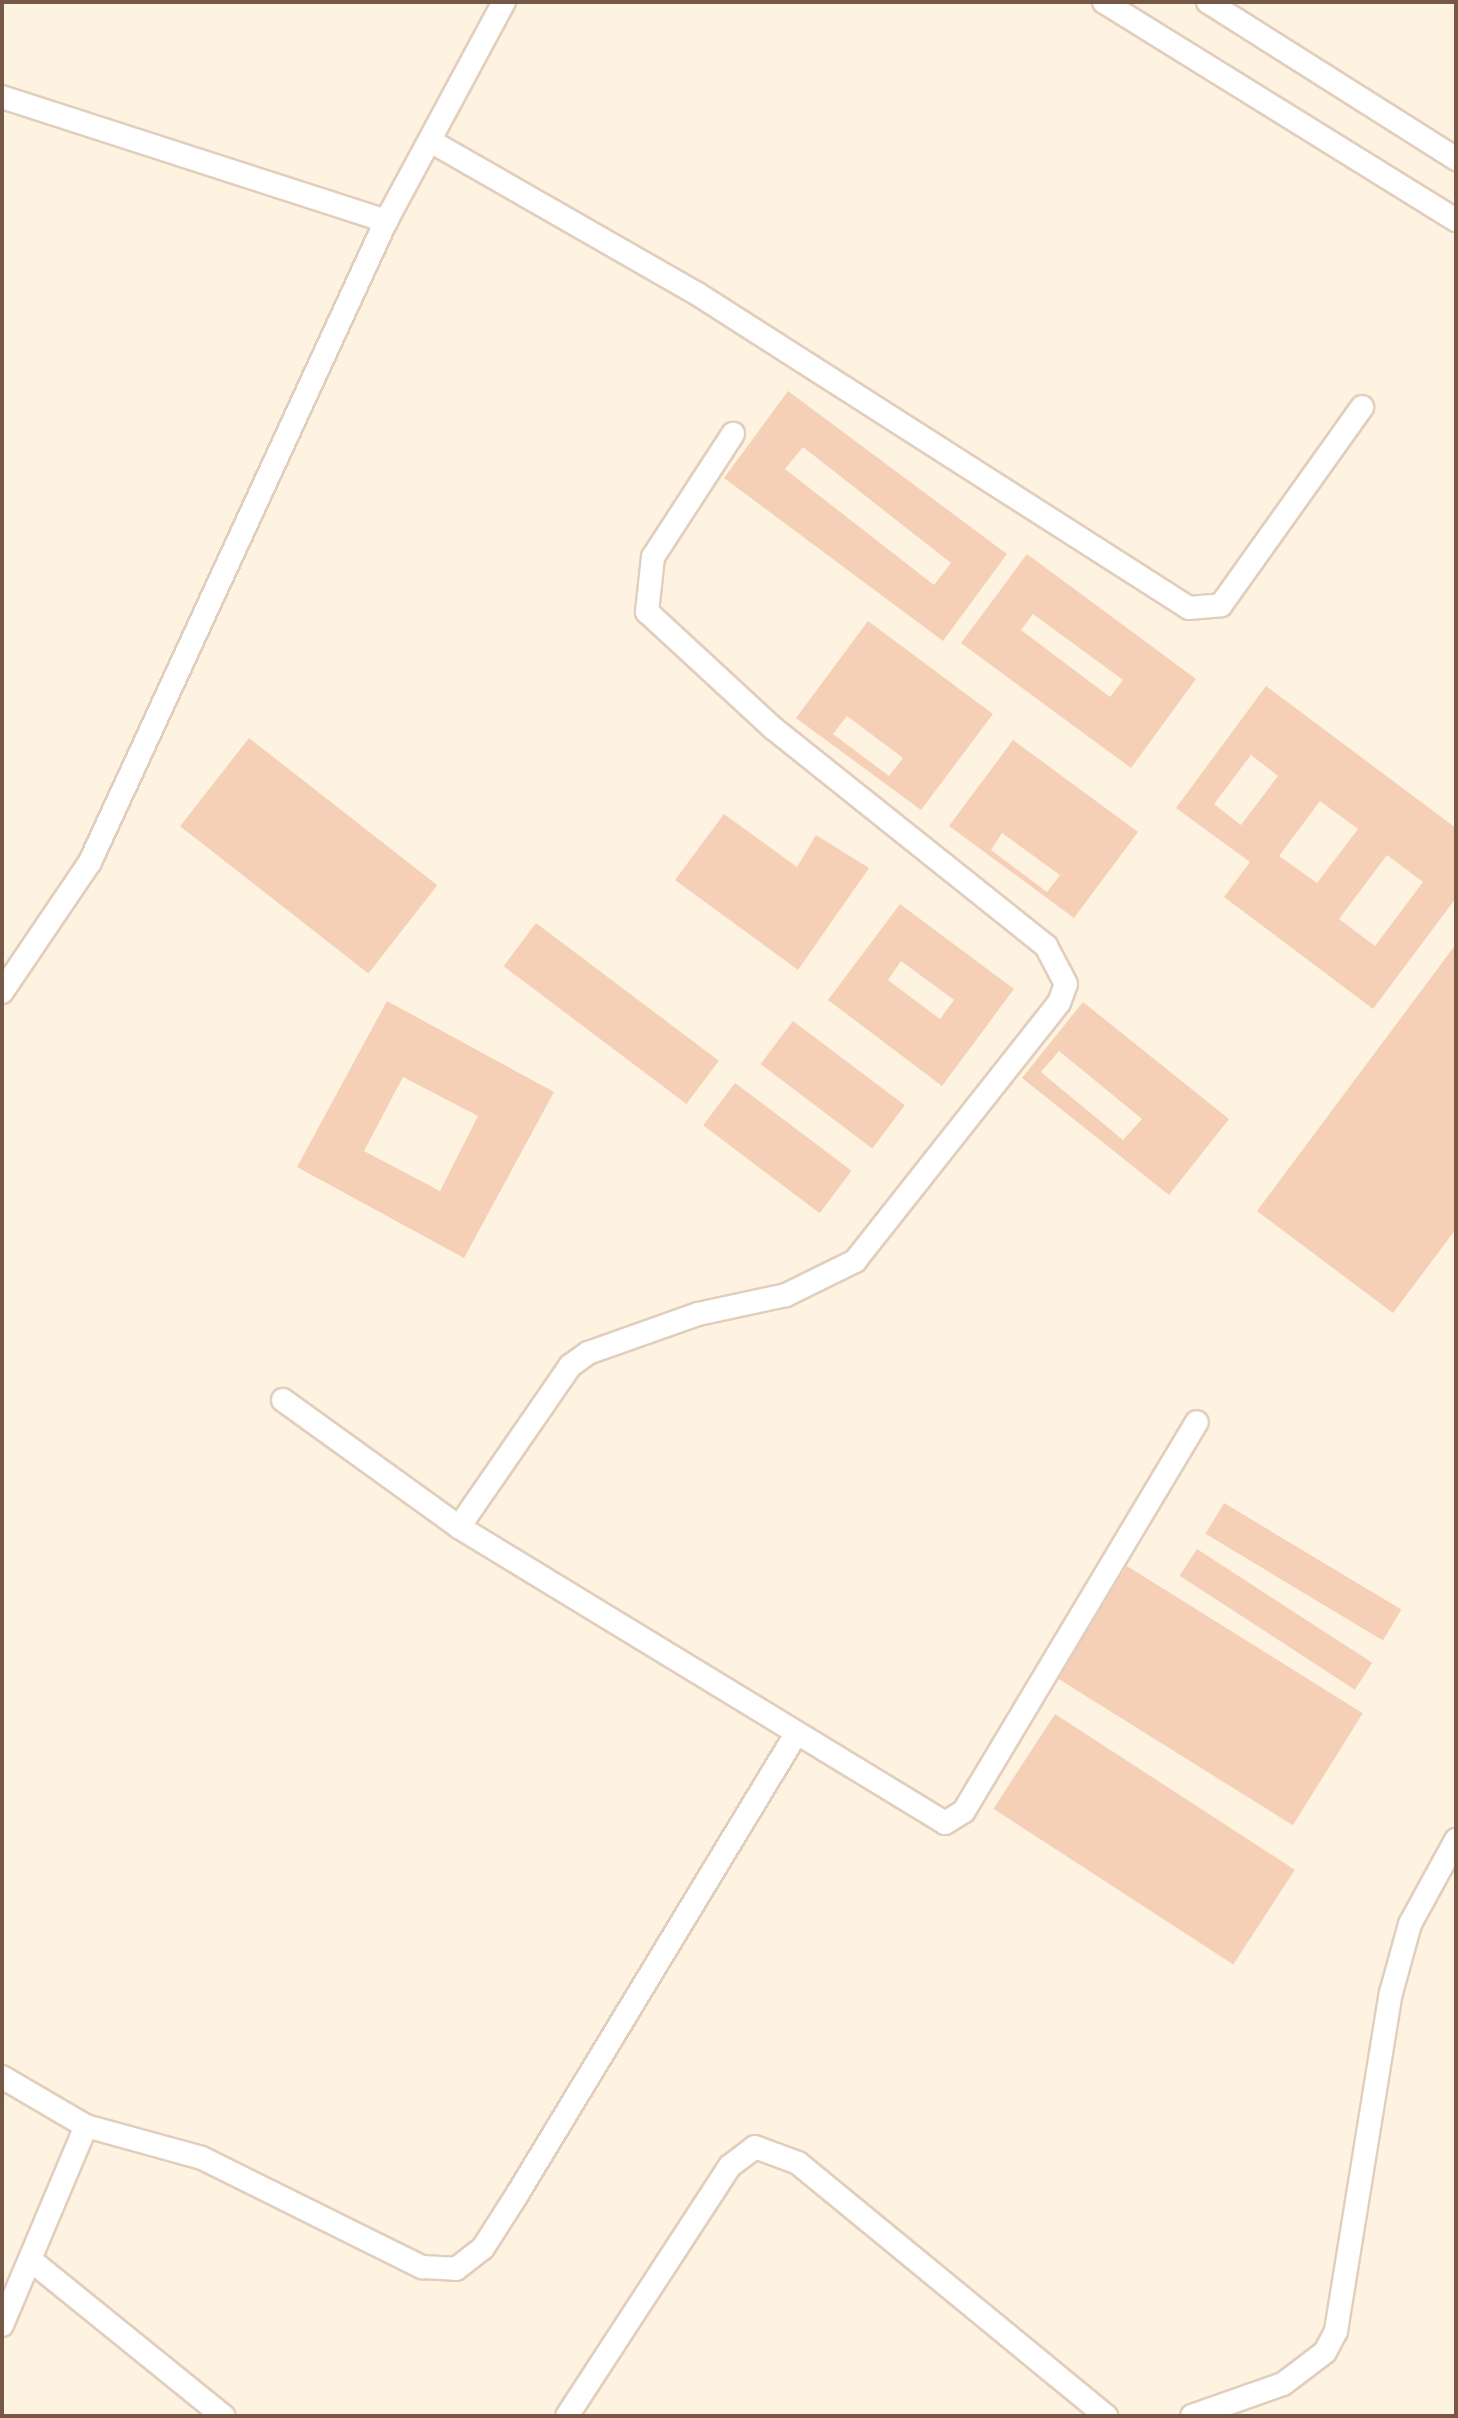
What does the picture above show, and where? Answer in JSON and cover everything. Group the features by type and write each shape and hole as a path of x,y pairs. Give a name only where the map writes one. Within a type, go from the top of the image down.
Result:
{"lane":[{"path":"2,992 90,862 386,221 432,142 504,2"},
{"path":"1104,2 1456,220"},
{"path":"1208,2 1456,159"},
{"path":"2,97 386,221"},
{"path":"432,142 696,293 1189,608 1221,605 1362,407"},
{"path":"459,1527 570,1366 588,1353 698,1314 786,1295 855,1261 1059,1003 1066,984 1046,946 774,729 647,612 645,580 653,557 733,434"},
{"path":"283,1400 459,1527 934,1822 955,1819 1197,1422"},
{"path":"2,2077 86,2126 202,2158 422,2267 469,2263 796,1734"},
{"path":"1192,2416 1283,2384 1325,2352 1336,2331 1391,1993 1410,1924 1456,1840"},
{"path":"2,2325 33,2262 86,2126"},
{"path":"567,2416 730,2166 755,2147 798,2163 1106,2416"},
{"path":"33,2262 223,2416"}],"building":[{"path":"788,391 1007,554 943,641 724,478","holes":["803,447 951,563 934,585 785,469"]},
{"path":"1027,554 1196,679 1131,768 961,643","holes":["1033,614 1123,680 1110,697 1021,630"]},
{"path":"868,621 993,714 921,810 796,718","holes":["847,716 903,758 889,776 833,734"]},
{"path":"1266,686 1456,828 1456,898 1373,1009 1224,897 1250,862 1176,808","holes":["1251,755 1278,776 1241,825 1214,804","1320,801 1358,829 1317,883 1279,856","1387,855 1423,882 1375,946 1339,919"]},
{"path":"249,738 437,885 368,973 180,826"},
{"path":"1013,740 1138,832 1074,918 949,826","holes":["1002,833 1060,875 1047,892 991,850"]},
{"path":"724,814 797,867 816,835 869,868 798,970 675,880"},
{"path":"900,904 1014,989 942,1086 828,1000","holes":["901,961 954,1000 940,1019 888,980"]},
{"path":"536,923 719,1061 686,1104 504,966"},
{"path":"1456,944 1456,1229 1393,1313 1257,1211"},
{"path":"387,1001 554,1092 464,1258 297,1167","holes":["403,1077 478,1116 440,1191 364,1151"]},
{"path":"1083,1002 1229,1119 1169,1195 1022,1078","holes":["1059,1051 1142,1119 1123,1140 1041,1072"]},
{"path":"793,1021 905,1105 872,1148 761,1064"},
{"path":"735,1083 852,1171 820,1213 703,1125"},
{"path":"1224,1503 1401,1610 1383,1640 1205,1534"},
{"path":"1197,1549 1372,1663 1355,1690 1180,1576"},
{"path":"1127,1566 1363,1713 1293,1825 1057,1678"},
{"path":"1055,1714 1295,1870 1233,1965 993,1809"}]}
